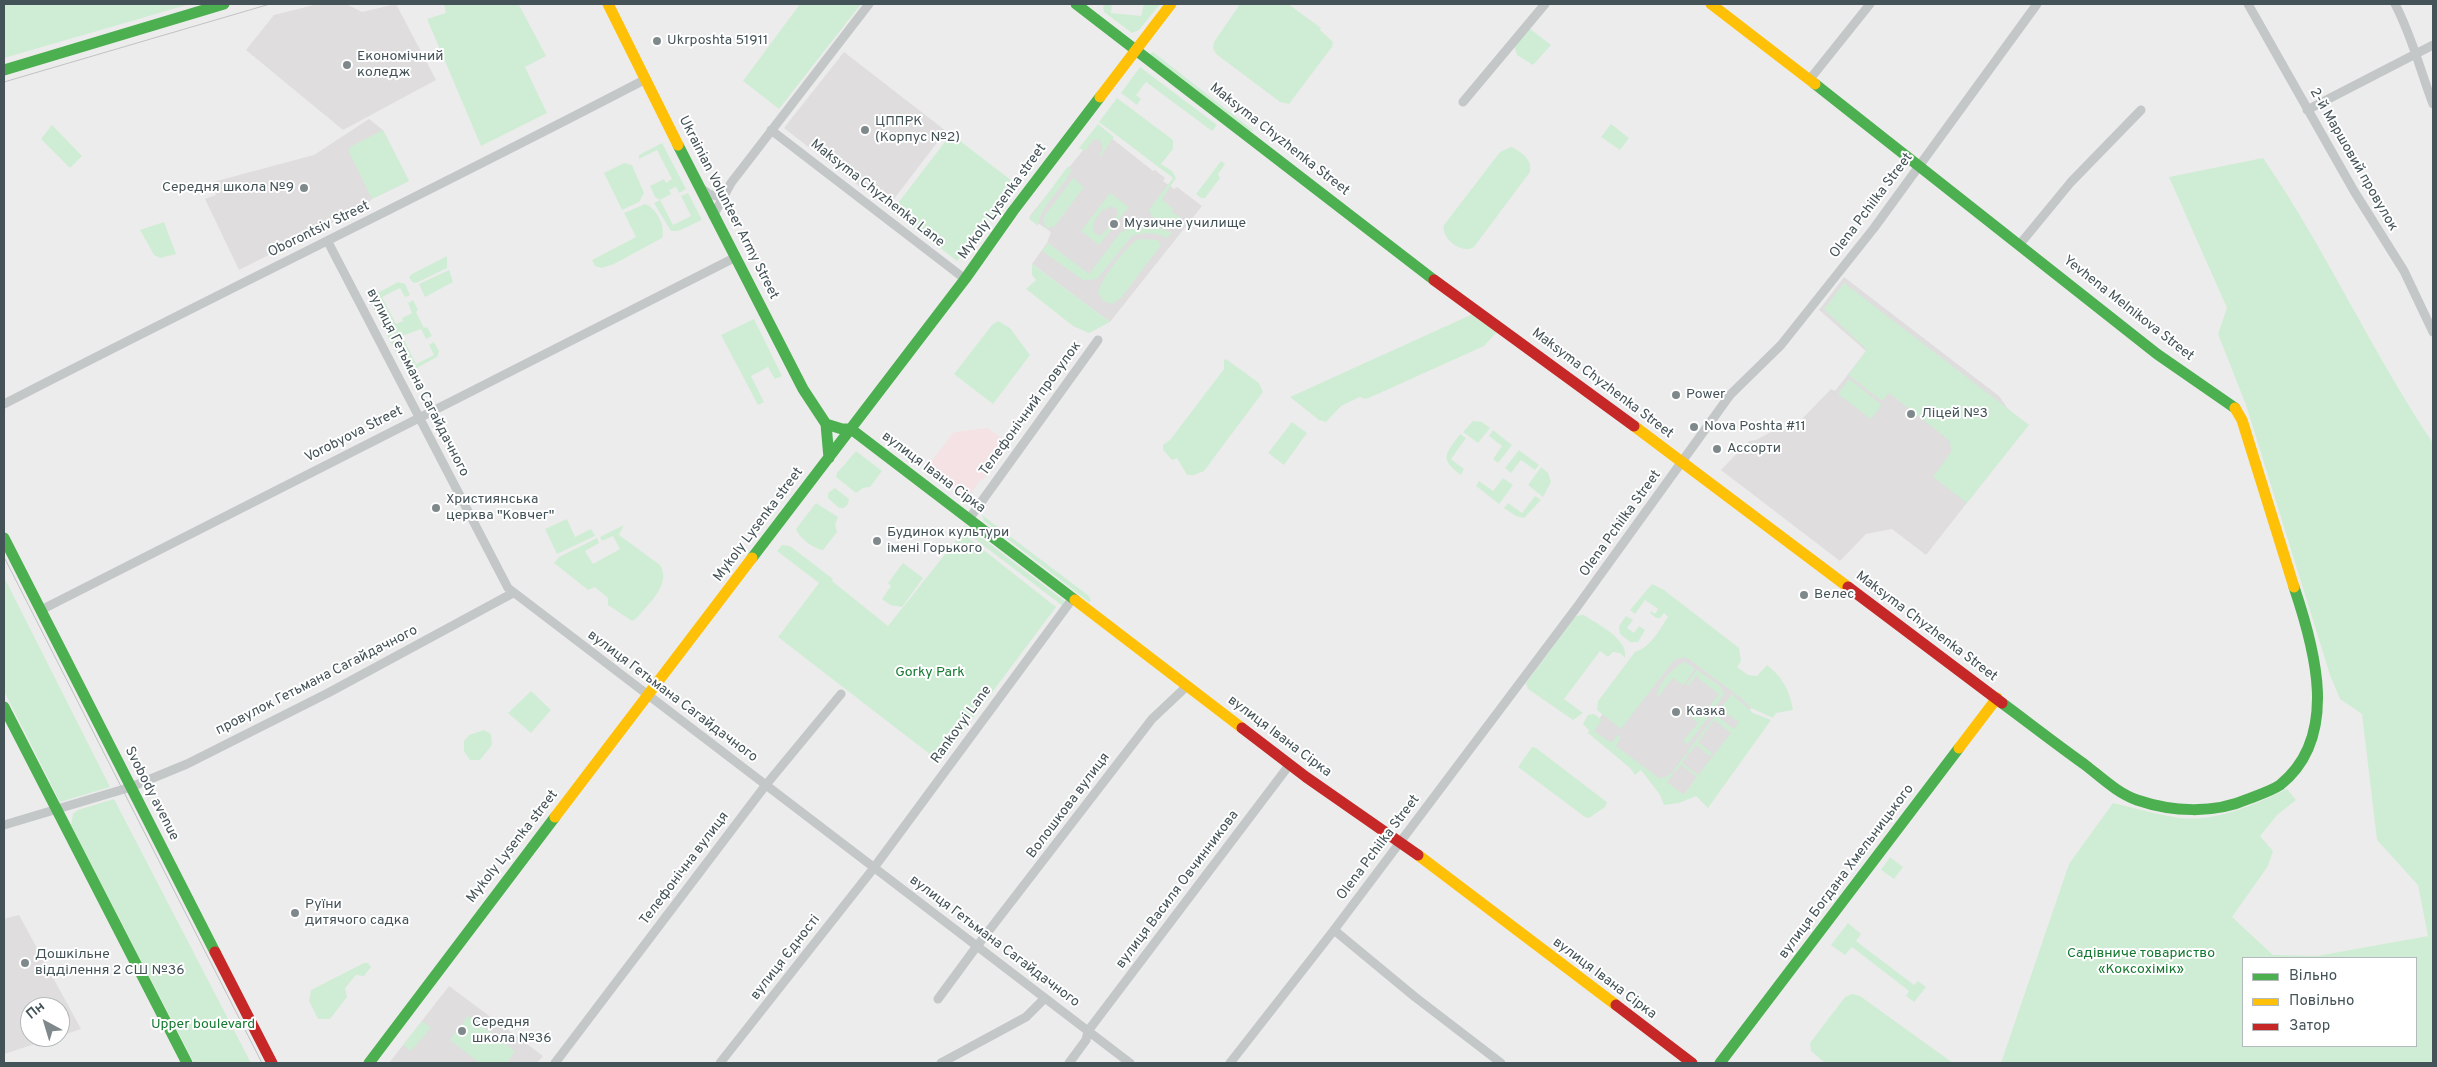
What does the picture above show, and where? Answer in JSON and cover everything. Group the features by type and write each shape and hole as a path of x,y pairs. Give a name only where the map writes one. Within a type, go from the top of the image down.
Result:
{"street":[{"path":"4,70 224,4"},
{"name":"Ukrainian Volunteer Army Street","path":"608,4 734,258 804,389 826,424 829,458"},
{"path":"697,185 709,194 716,196 723,192 869,4"},
{"name":"Maksyma Chyzhenka Street","path":"1076,4 1137,49 1445,288 1681,462 2112,786"},
{"name":"Mykoly Lysenka street","path":"369,1063 966,279 1013,211 1171,4"},
{"path":"1463,102 1545,4"},
{"path":"1810,79 1870,4"},
{"name":"Olena Pchilka Street","path":"1230,1063 1334,930 1578,607 1730,395 1781,345 1920,166 2037,4"},
{"name":"2-й Маршовий провулок","path":"2248,4 2354,191 2404,272 2433,332"},
{"path":"2395,4 2407,26 2433,104"},
{"name":"Yevhena Melnikova Street","path":"1718,6 2165,360 2238,410 2311,646 2319,679 2319,708 2309,749 2295,771 2268,794 2227,806 2181,811 2136,800 2112,786"},
{"path":"2307,110 2433,45"},
{"name":"Oborontsiv Street","path":"4,404 164,321 328,242 646,80"},
{"path":"2020,244 2071,182 2141,110"},
{"name":"Maksyma Chyzhenka Lane","path":"771,130 966,279"},
{"path":"713,216 731,183"},
{"name":"вулиця Гетьмана Сагайдачного","path":"328,242 504,581 513,593 1130,1063"},
{"name":"Vorobyova Street","path":"41,610 734,258"},
{"name":"Телефонічний провулок","path":"969,519 1098,340"},
{"path":"826,424 842,429 851,428"},
{"name":"вулиця Івана Сірка","path":"851,428 1290,764 1400,842 1692,1063"},
{"name":"Svobody avenue","path":"4,538 272,1063"},
{"name":"провулок Гетьмана Сагайдачного","path":"4,825 131,787 187,764 319,697 513,593"},
{"name":"Rankovyi Lane","path":"873,869 1073,598"},
{"name":"Волошкова вулиця","path":"938,999 1152,719 1187,686"},
{"name":"Телефонічна вулиця","path":"555,1063 765,786 842,694"},
{"name":"вулиця Богдана Хмельницького","path":"1720,1063 1997,698"},
{"path":"4,707 187,1063"},
{"name":"вулиця Василя Овчинникова","path":"1069,1063 1086,1040 1088,1031 1290,764"},
{"name":"вулиця Єдності","path":"720,1063 873,869"},
{"path":"1334,930 1415,997 1501,1063"},
{"path":"941,1063 1026,1017 1045,998"}],"shaded area":[{"name":"Економічний коледж","path":"318,4 346,4 362,12 396,4 436,80 343,130 246,50 274,15"},
{"name":"ЦППРК (Корпус №2)","path":"844,52 946,131 887,208 784,128"},
{"name":"Середня школа №9","path":"369,119 383,130 409,181 372,199 365,206 239,270 205,199 216,195 213,182 314,155"},
{"name":"Музичне училище","path":"1100,129 1153,171 1155,170 1165,178 1163,181 1174,189 1177,187 1202,206 1110,322 1032,264 1047,243 1051,232 1029,217"},
{"name":"Ліцей №3","path":"1844,277 1999,396 2008,409 2028,425 1926,555 1892,529 1866,534 1840,561 1721,470 1749,441 1756,440 1771,432 1785,430 1801,420 1831,389 1835,391 1866,351 1819,310"},
{"path":"988,428 1007,442 989,467 991,469 968,497 926,468 954,432"},
{"name":"Казка","path":"1672,627 1760,697 1683,796 1590,730"},
{"name":"Дошкільне відділення 2 СШ №36","path":"19,915 64,997 20,997 20,1047 25,1047 4,1054 4,919"},
{"name":"Середня школа №36","path":"449,986 543,1056 537,1063 389,1063"},
{"name":"Дошкільне відділення 2 СШ №36","path":"70,1009 81,1029 70,1033"}],"green space":[{"path":"4,4 190,4 4,58"},
{"path":"444,4 522,4 519,5 546,56 525,67 547,113 481,146 427,19 446,13"},
{"path":"800,4 861,4 779,109 743,81"},
{"path":"1103,4 1112,4 1111,13 1141,16 1144,4 1160,4 1139,30 1132,33 1104,12"},
{"path":"1240,4 1288,4 1321,28 1320,30 1333,42 1332,47 1289,104 1280,102 1216,54 1213,48 1214,42"},
{"path":"1529,28 1551,45 1533,65 1517,55 1514,46"},
{"path":"1153,52 1254,131 1250,131 1150,54"},
{"path":"1140,67 1217,125 1212,131 1146,82 1136,95 1141,99 1137,105 1121,93"},
{"path":"1117,98 1173,140 1173,149 1161,164 1172,171 1176,178 1162,199 1173,209 1172,212 1181,218 1173,222 1168,223 1156,219 1150,213 1150,208 1173,178 1099,122"},
{"path":"1098,124 1114,137 1101,156 1099,155 1103,150 1100,139 1093,140 1085,151 1079,148"},
{"path":"1611,124 1629,138 1620,150 1601,137"},
{"path":"52,125 82,156 70,168 41,139"},
{"path":"383,130 409,181 372,199 349,152 350,147"},
{"path":"951,134 1016,184 957,261 892,211"},
{"path":"662,143 686,189 679,193 676,187 669,190 671,194 660,200 655,197 650,186 664,179 666,183 672,179 657,150 639,159 639,155"},
{"path":"1511,147 1519,151 1528,160 1530,172 1474,247 1464,249 1458,247 1445,235 1444,225 1500,152"},
{"name":"Садівниче товариство «Коксохімік»","path":"2263,158 2307,228 2410,408 2433,443 2433,1063 2001,1063 2069,864 2113,803 2164,815 2195,819 2236,811 2287,789 2296,800 2277,815 2260,836 2273,851 2268,866 2232,917 2273,955 2317,956 2428,936 2418,885 2377,840 2362,714 2340,699 2330,675 2246,405 2218,334 2227,308 2169,177"},
{"path":"1221,161 1225,164 1218,174 1220,178 1205,198 1201,198 1196,194"},
{"path":"624,163 632,165 644,193 639,202 622,210 604,173"},
{"path":"1068,166 1071,171 1063,185 1042,212 1038,226 1029,219"},
{"path":"1073,178 1084,187 1054,227 1046,229 1043,220 1045,215"},
{"path":"688,193 702,220 678,231 671,231 654,203 660,200 673,225 691,216 681,196"},
{"path":"1110,193 1129,207 1115,224 1112,222 1118,214 1117,209 1111,206 1105,210 1103,209 1094,221 1093,232 1100,236 1109,227 1112,229 1099,245 1081,231"},
{"path":"645,204 653,209 659,218 663,228 662,238 614,264 602,268 595,266 592,260 636,237 624,213"},
{"path":"164,222 176,254 160,258 154,255 140,230"},
{"path":"1135,225 1158,227 1172,233 1167,238 1150,233 1132,236 1097,279 1083,280 1042,251 1048,243 1089,274 1120,233"},
{"path":"1139,239 1158,240 1161,245 1121,298 1112,304 1103,301 1098,293 1103,280 1121,255"},
{"path":"447,256 447,268 416,283 412,282 409,277 412,274"},
{"path":"1032,264 1110,322 1089,333 1073,326 1026,289 1036,280 1032,275"},
{"path":"449,270 453,282 425,297 419,284"},
{"path":"398,282 405,284 410,295 405,297 400,288 382,297 396,324 403,321 402,318 412,313 408,303 413,300 418,310 416,312 424,328 427,327 432,336 426,339 421,329 402,336 416,364 434,355 429,345 434,342 439,351 437,357 413,370 374,295"},
{"path":"1844,283 2029,425 1967,503 1933,477 1951,452 1950,441 1889,393 1882,401 1848,375 1867,350 1824,309"},
{"path":"372,297 410,371 405,370 371,303"},
{"path":"1475,313 1497,332 1484,346 1371,397 1365,399 1360,397 1341,406 1326,422 1319,420 1290,397"},
{"path":"754,319 782,376 775,379 768,367 751,376 764,402 758,405 721,335"},
{"path":"998,321 1010,328 1030,355 993,404 954,374 992,325"},
{"path":"1226,359 1259,383 1263,392 1204,471 1194,475 1187,475 1177,458 1172,460 1163,450 1163,445 1170,440 1224,369 1224,360"},
{"path":"1849,379 1882,405 1871,419 1838,394"},
{"path":"1473,421 1482,422 1490,428 1478,443 1463,432"},
{"path":"1292,422 1307,433 1284,465 1268,453"},
{"path":"1493,430 1512,445 1498,463 1493,459 1502,446 1489,436"},
{"path":"1460,434 1466,438 1451,459 1464,469 1461,475 1447,460 1448,451"},
{"path":"1519,450 1539,465 1535,470 1521,460 1511,473 1505,468"},
{"path":"856,451 882,471 870,487 863,488 856,493 836,477 837,473"},
{"path":"1541,467 1548,473 1551,482 1543,497 1528,485"},
{"path":"1503,478 1513,485 1499,504 1476,486 1479,481 1493,491"},
{"path":"835,488 849,499 848,504 844,508 839,508 828,498 828,493"},
{"path":"1535,496 1541,500 1524,518 1516,516 1504,508 1508,503 1522,513"},
{"path":"816,503 838,517 835,525 837,532 823,550 815,548 807,542 796,529"},
{"path":"982,515 1089,596 1091,601 1089,602 984,521"},
{"path":"567,519 575,537 591,529 595,536 557,554 545,529"},
{"path":"624,525 619,535 660,565 663,572 661,586 657,593 637,618 632,621 608,605 608,598 595,587 588,590 554,563 559,557 597,538 599,543 585,551 593,564 620,549 613,536 602,541 600,537"},
{"path":"965,525 1067,603 1064,607 962,529"},
{"name":"Gorky Park","path":"962,533 1056,607 940,762 778,637 819,583 777,551 782,545 790,546 833,579 832,581 888,626"},
{"path":"903,563 923,578 902,607 890,605 882,599 891,586 888,583"},
{"path":"4,577 110,787 60,802 4,691"},
{"path":"1652,584 1664,590 1739,648 1741,661 1737,667 1748,675 1757,676 1767,665 1773,670 1785,685 1793,710 1776,713 1773,718 1751,708 1741,698 1684,657 1674,660 1621,729 1597,710 1598,701 1635,652 1650,642 1668,617 1664,613 1660,618 1656,618 1650,613 1651,611 1655,614 1658,609 1645,600 1635,614 1630,610"},
{"path":"1584,615 1617,638 1625,651 1625,658 1620,653 1613,652 1608,657 1600,651 1564,699 1583,713 1573,720 1528,689 1526,683 1575,617"},
{"path":"1626,616 1633,620 1627,628 1634,633 1639,626 1645,630 1638,642 1630,642 1620,634 1619,626"},
{"path":"1685,662 1695,669 1683,685 1673,678 1658,697 1662,682 1676,667"},
{"path":"1697,670 1720,686 1724,694 1710,714 1706,711 1719,694 1698,678 1699,676 1697,675 1688,686 1686,684"},
{"path":"531,691 551,710 531,733 508,713"},
{"path":"1732,694 1753,713 1771,720 1708,808 1696,796 1679,803 1664,805 1660,795 1641,770 1635,775 1630,768 1588,733 1589,730 1583,724 1588,715 1594,714 1602,720 1594,731 1612,742 1619,734 1620,739 1616,746 1659,778 1666,777 1672,772 1673,774 1667,782 1684,795 1697,777 1681,765 1675,772 1673,771 1686,754 1688,755 1682,763 1698,775 1731,733 1714,720 1698,742 1712,753 1710,756 1696,745 1689,754 1687,752 1719,711 1721,712 1718,717 1734,729 1739,722 1720,709"},
{"path":"1692,703 1696,707 1694,710 1697,712 1699,709 1709,716 1688,744 1683,741 1698,723 1685,712"},
{"path":"484,730 491,734 492,745 480,760 470,760 464,751 464,741 469,735"},
{"path":"1532,747 1536,748 1607,802 1605,807 1589,818 1585,817 1518,767"},
{"name":"Upper boulevard","path":"114,799 251,1063 194,1063 71,825 73,814 78,810"},
{"path":"1890,857 1903,867 1894,879 1881,870"},
{"path":"1848,923 1861,934 1856,941 1914,985 1918,981 1926,987 1914,1002 1906,996 1909,991 1852,947 1845,955 1831,945"},
{"path":"364,963 368,963 371,967 364,976 356,975 345,988 347,997 330,1019 318,1019 309,1001 311,990"},
{"path":"1852,994 1860,996 1953,1063 1825,1063 1811,1051 1810,1043 1845,997"},
{"path":"468,1016 515,1051 507,1063 480,1063 450,1040"},
{"path":"422,1021 431,1028 411,1051 403,1045"}],"tram line":[{"path":"4,82 270,4"},
{"path":"4,557 262,1063"}],"traffic: fast":[{"path":"4,70 224,4"},
{"path":"1076,4 1434,280"},
{"path":"1815,84 2157,354 2235,408"},
{"path":"752,558 965,279 1013,211 1100,97"},
{"path":"678,145 803,389 826,424 829,458"},
{"path":"826,424 842,429 851,429 1075,600"},
{"path":"4,538 215,952"},
{"path":"2002,703 2116,789 2137,800 2164,807 2193,810 2235,804 2264,793 2280,785 2299,765 2310,743 2316,718 2315,664 2294,587"},
{"path":"4,707 187,1063"},
{"path":"1720,1063 1959,748"},
{"path":"369,1063 555,817"}],"traffic: slow":[{"path":"608,4 678,145"},
{"path":"1100,97 1171,4"},
{"path":"1711,4 1815,84"},
{"path":"2235,408 2242,420 2294,587"},
{"path":"1634,426 1848,587"},
{"path":"555,817 752,558"},
{"path":"1075,600 1242,728"},
{"path":"1959,748 1997,698"},
{"path":"1418,855 1616,1005"}],"traffic: jam":[{"path":"1434,280 1634,426"},
{"path":"1848,587 2002,703"},
{"path":"1242,728 1306,777 1418,855"},
{"path":"215,952 272,1063"},
{"path":"1616,1005 1692,1063"}],"place":[{"name":"Ukrposhta 51911","path":"657,41"},
{"name":"Економічний коледж","path":"347,65"},
{"name":"ЦППРК (Корпус №2)","path":"865,130"},
{"name":"Середня школа №9","path":"304,188"},
{"name":"Музичне училище","path":"1114,224"},
{"name":"Power","path":"1676,395"},
{"name":"Ліцей №3","path":"1911,414"},
{"name":"Nova Poshta #11","path":"1694,427"},
{"name":"Ассорти","path":"1717,449"},
{"name":"Християнська церква \"Ковчег\"","path":"436,508"},
{"name":"Будинок культури імені Горького","path":"877,541"},
{"name":"Велес","path":"1804,595"},
{"name":"Казка","path":"1676,712"},
{"name":"Руїни дитячого садка","path":"295,913"},
{"name":"Дошкільне відділення 2 СШ №36","path":"25,963"},
{"name":"Середня школа №36","path":"462,1031"}]}
